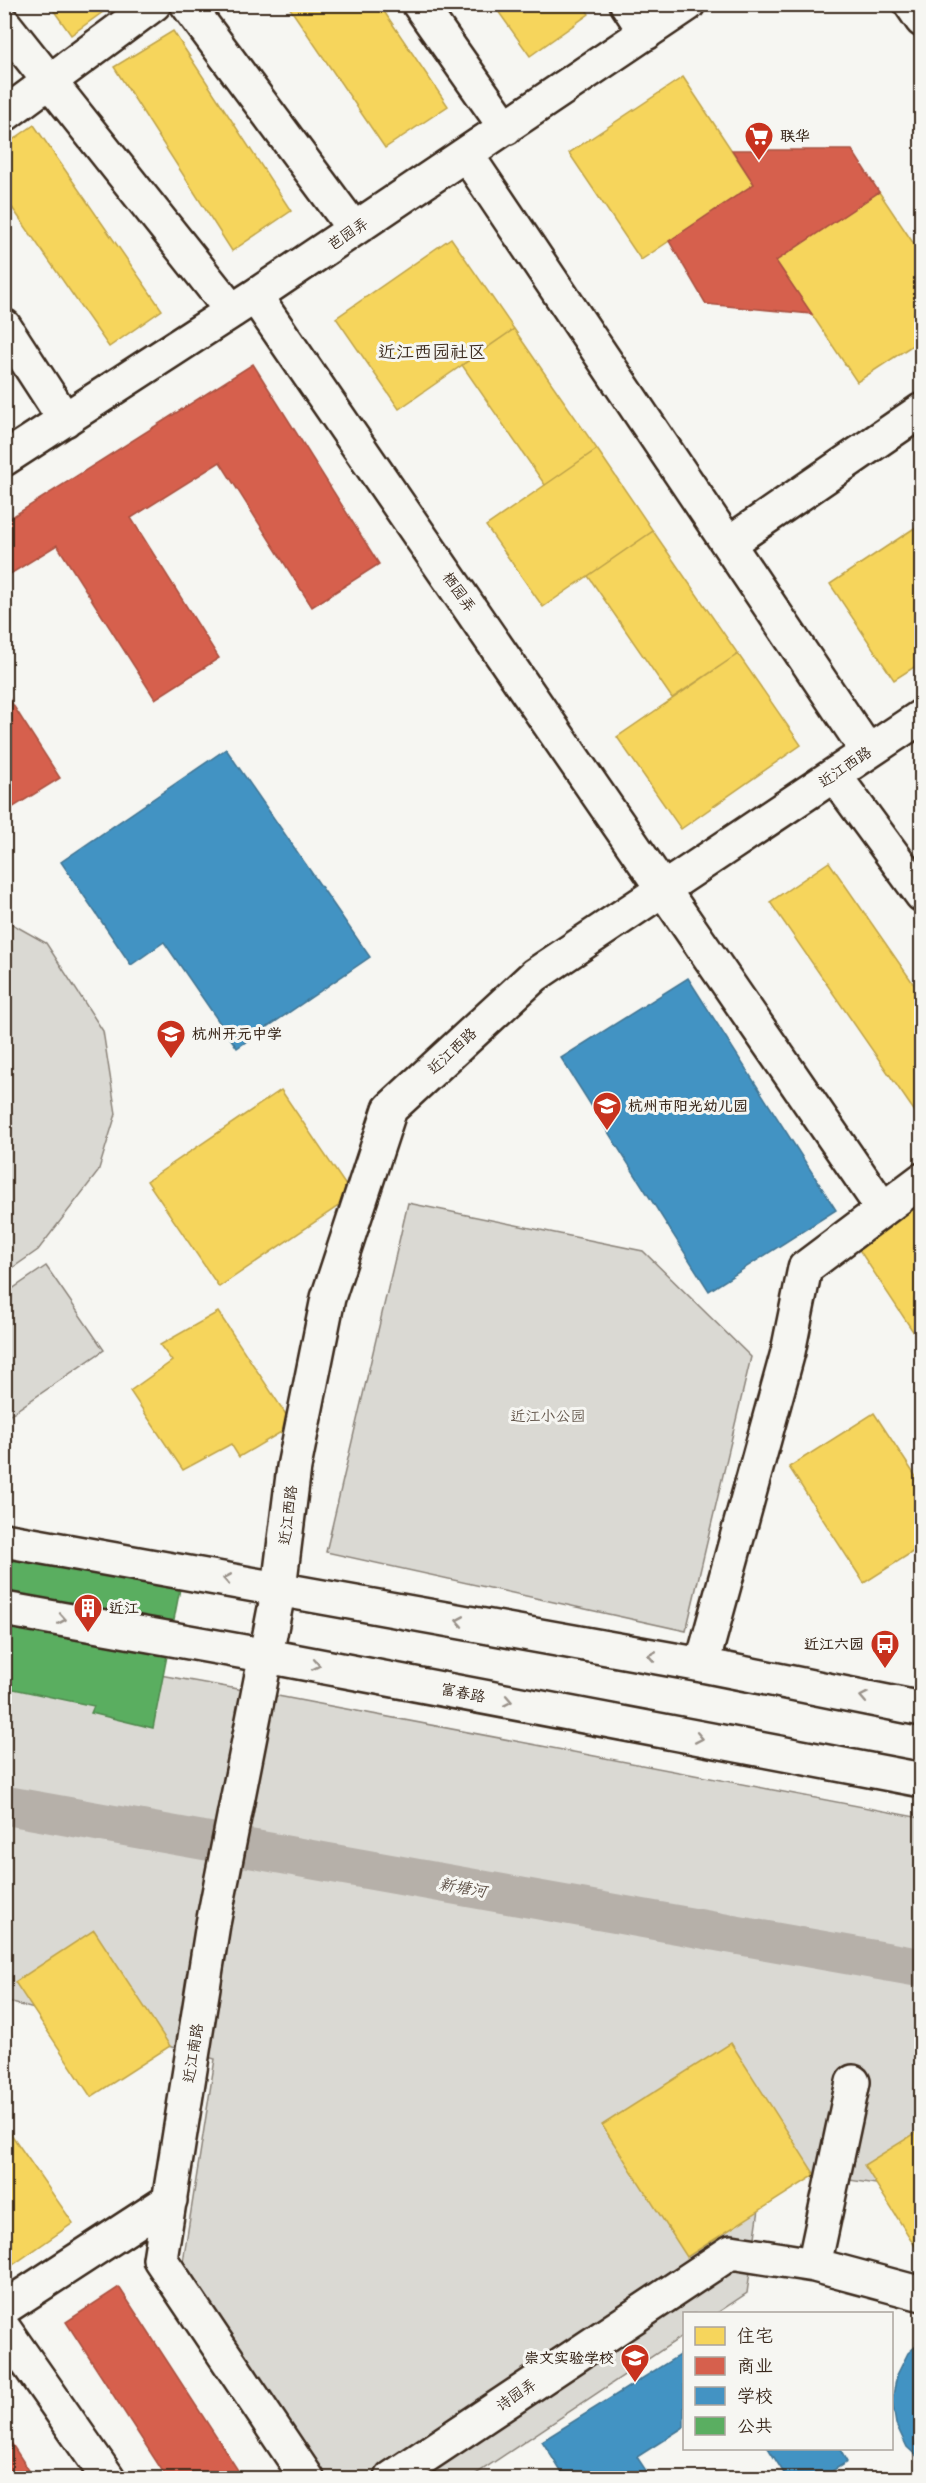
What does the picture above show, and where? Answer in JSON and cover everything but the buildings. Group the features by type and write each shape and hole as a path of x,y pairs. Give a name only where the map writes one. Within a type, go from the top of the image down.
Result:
{"street":[{"path":"4,116 154,4"},
{"path":"187,4 354,229"},
{"path":"419,4 506,128"},
{"path":"627,4 646,33"},
{"name":"芭园弄","path":"4,459 243,304 688,4"},
{"path":"911,4 921,20"},
{"name":"栖园弄","path":"4,24 243,304 664,889 883,1209"},
{"path":"466,154 868,752"},
{"path":"4,326 65,420"},
{"path":"729,543 921,410"},
{"name":"近江西路","path":"279,1588 294,1467 328,1298 390,1109 535,975 921,716"},
{"path":"834,775 921,895"},
{"path":"702,1665 788,1352 805,1268 921,1180"},
{"path":"4,1540 702,1665 921,1709"},
{"name":"近江南路","path":"279,1588 213,1924 160,2259 307,2478"},
{"name":"富春路","path":"4,1609 267,1656 921,1780"},
{"path":"853,2082 814,2265 921,2294"},
{"path":"4,2308 170,2200"},
{"name":"诗园弄","path":"392,2478 731,2252 814,2265"},
{"path":"4,2329 108,2478"}],"green space":[{"path":"5,920 46,943 103,1031 116,1114 98,1172 38,1250 5,1273"},
{"name":"近江小公园","path":"408,1203 643,1251 751,1357 686,1631 326,1552"},
{"path":"46,1266 104,1350 5,1418 5,1294"},
{"path":"4,1647 283,1697 921,1818 921,2191 765,2167 747,2293 718,2312 683,2312 683,2336 470,2478 296,2478 177,2300 215,2059 5,2001"}],"waterway":[{"name":"新塘河","path":"4,1805 922,1968"}],"place":[{"name":"联华","path":"759,162"},
{"name":"杭州开元中学","path":"171,1060"},
{"name":"杭州市阳光幼儿园","path":"607,1132"},
{"name":"近江","path":"88,1634"},
{"name":"近江六园","path":"885,1670"},
{"name":"崇文实验学校","path":"635,2384"}],"district":[{"name":"近江西园社区","path":"432,352"}]}
